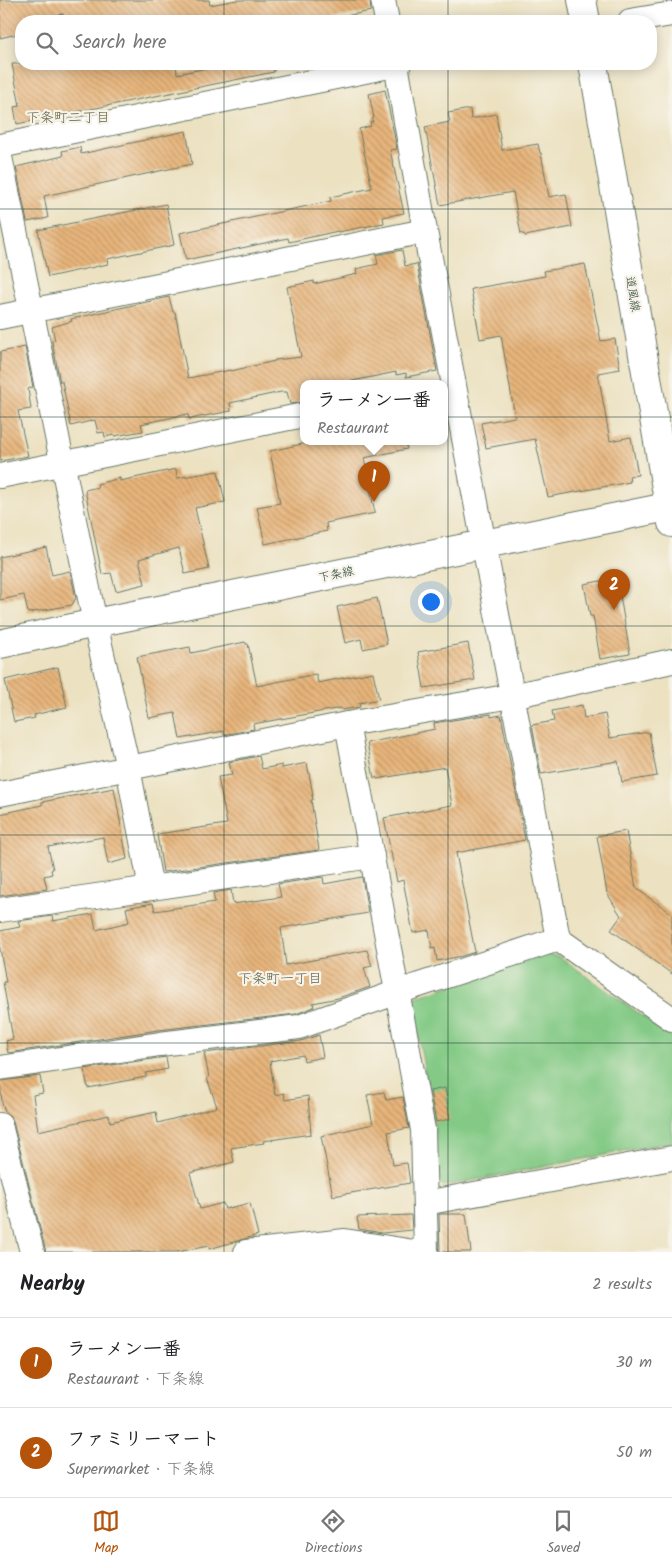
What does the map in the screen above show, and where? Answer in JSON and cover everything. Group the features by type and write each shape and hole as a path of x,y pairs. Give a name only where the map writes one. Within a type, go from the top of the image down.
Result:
{"street":[{"path":"383,0 386,15"},
{"path":"582,0 585,15"},
{"path":"657,16 672,14"},
{"path":"0,146 368,70"},
{"path":"398,70 449,385 484,544 558,939 672,1019"},
{"name":"道風線","path":"594,70 671,512"},
{"path":"0,158 95,623 128,768 152,888"},
{"path":"0,317 425,231"},
{"path":"0,476 300,415"},
{"name":"下条線","path":"0,644 484,544 671,512"},
{"path":"0,794 347,724 512,696 672,661"},
{"path":"347,724 424,1130 426,1252"},
{"path":"0,910 372,856"},
{"path":"0,1068 160,1044 299,1028 398,992 558,939"},
{"path":"0,1125 32,1252"},
{"path":"425,1203 672,1158"},
{"path":"246,1252 307,1248 346,1241 414,1252"}],"green space":[{"path":"545,954 560,957 672,1037 672,1142 444,1186 437,1182 435,1130 413,1006 416,997"}],"building":[{"path":"0,0 209,0 210,5 237,0 370,0 371,11 351,15 15,15 15,34 0,38"},
{"path":"12,64 15,64 15,70 177,70 177,74 197,70 274,70 274,72 17,124 14,107 20,106"},
{"path":"385,90 397,149 390,150 404,213 383,217 384,223 289,242 288,238 186,260 180,233 331,201 330,197 372,188 359,129 371,126 370,122 373,122 372,119 374,118 369,94"},
{"path":"470,109 471,119 496,114 502,150 538,144 549,197 566,194 572,227 525,236 521,234 513,192 440,205 425,127 450,122 448,113"},
{"path":"186,131 192,164 44,196 48,218 27,222 16,167 63,156 62,151 80,147 81,154"},
{"path":"166,204 174,245 107,259 108,264 48,277 38,230"},
{"path":"402,250 405,266 417,264 437,371 406,377 406,373 396,375 396,372 357,380 300,380 300,403 290,404 287,392 281,392 230,403 231,411 189,419 188,414 141,424 143,431 114,436 105,437 104,432 98,433 95,420 71,426 52,341 55,340 52,327 72,321 71,319 169,297 173,312 175,312 188,378 231,371 275,360 301,357 287,287 314,281 314,284 357,274 356,269 378,264 376,255"},
{"path":"585,264 601,341 615,339 620,369 598,373 610,441 631,437 638,475 629,476 630,482 548,497 535,439 486,448 481,423 515,417 501,335 480,339 471,289 545,276 544,271"},
{"path":"25,347 33,387 28,389 31,409 18,411 28,456 0,461 0,352"},
{"path":"300,444 406,445 407,449 364,458 375,513 326,523 327,531 265,544 257,507 280,503 270,451"},
{"path":"176,469 177,478 218,471 225,502 195,508 209,569 185,574 179,548 139,559 145,584 116,591 111,573 102,574 85,490 98,487 97,484 120,478 120,481"},
{"path":"46,547 52,575 70,571 76,598 72,605 28,613 24,595 0,600 0,557"},
{"path":"617,578 630,654 600,659 593,616 590,616 584,584"},
{"path":"377,598 387,644 363,649 361,639 345,643 337,607"},
{"path":"245,642 248,644 257,686 316,674 318,683 373,672 379,699 359,703 360,707 342,710 341,708 253,724 254,729 224,735 224,731 180,739 175,713 149,718 137,657 190,647 191,653"},
{"path":"468,643 475,680 424,688 418,652"},
{"path":"58,667 67,707 34,715 35,718 14,722 5,680"},
{"path":"582,705 584,718 605,714 610,738 649,732 657,776 622,782 618,761 541,774 532,725 554,721 552,711"},
{"path":"491,714 491,717 501,715 525,840 456,853 475,952 437,961 435,948 432,949 429,930 413,933 403,880 397,882 384,818 452,805 445,767 377,779 376,777 374,778 367,743 435,729 434,723"},
{"path":"259,756 262,769 282,765 282,768 307,763 313,795 313,800 311,800 319,850 163,872 157,834 227,824 218,777 232,775 229,762"},
{"path":"114,788 127,859 108,864 103,837 48,847 53,869 51,870 52,874 44,876 47,889 0,896 0,814 42,805 42,802"},
{"path":"626,831 636,888 672,914 672,974 611,930 621,916 607,893 597,836"},
{"path":"323,877 324,884 362,877 368,913 281,928 286,965 367,950 372,966 364,968 370,987 338,998 313,1003 314,1007 296,1014 158,1030 8,1053 6,1041 13,1039 3,982 6,982 0,949 0,931 20,927 18,921 52,916 53,921 93,914 96,930 129,922 126,908 153,903 155,911 215,902 213,893 231,890 233,904 281,897 278,884"},
{"path":"319,1035 323,1057 304,1061 303,1055 270,1061 275,1095 284,1093 285,1100 308,1096 311,1134 231,1148 234,1162 190,1173 200,1209 223,1203 225,1209 250,1203 258,1235 209,1249 209,1246 177,1252 46,1252 13,1122 5,1112 2,1103 0,1081 40,1076 43,1093 33,1095 38,1131 109,1115 110,1122 156,1112 158,1123 217,1107 207,1078 209,1077 204,1053 301,1041"},
{"path":"166,1057 168,1069 146,1073 146,1077 88,1088 84,1069"},
{"path":"445,1088 450,1119 436,1122 430,1091"},
{"path":"384,1092 386,1100 403,1097 409,1128 388,1132 393,1165 407,1163 410,1183 333,1196 321,1136 373,1124 367,1095"},
{"path":"439,1214 466,1214 471,1252 440,1252"},
{"path":"411,1215 412,1230 382,1233 359,1229 357,1217"}],"place":[{"name":"ラーメン一番","path":"374,502"},
{"name":"ファミリーマート","path":"614,610"}],"district":[{"name":"下条町二丁目","path":"68,117"},
{"name":"下条町一丁目","path":"280,978"}]}
